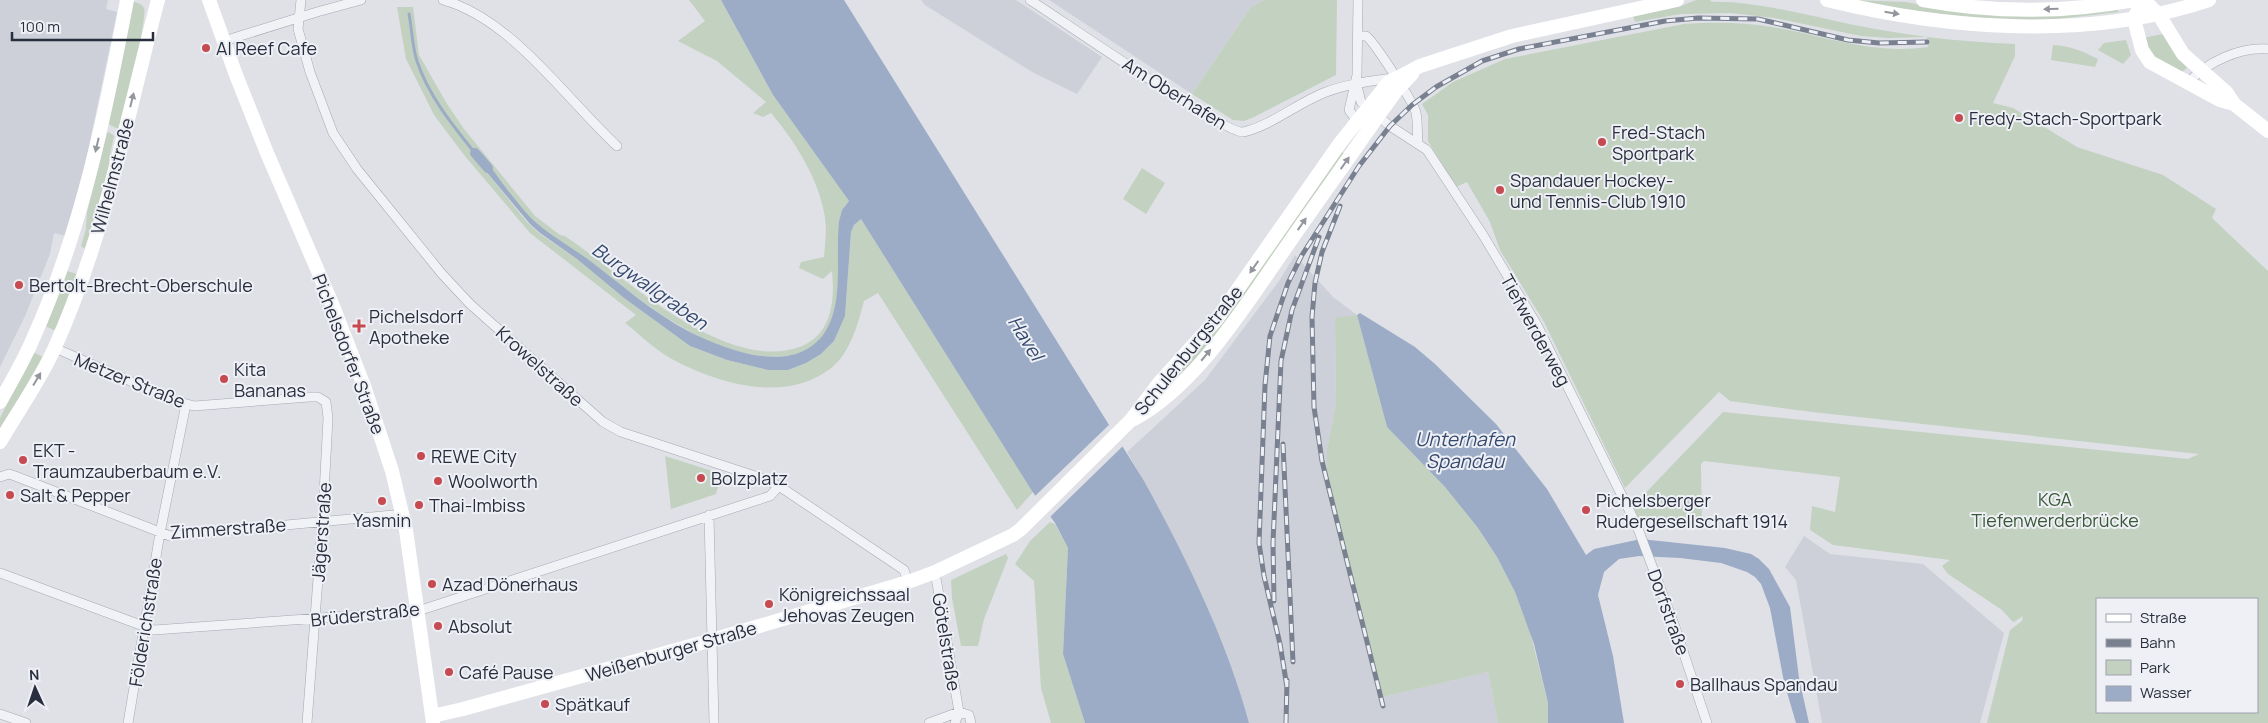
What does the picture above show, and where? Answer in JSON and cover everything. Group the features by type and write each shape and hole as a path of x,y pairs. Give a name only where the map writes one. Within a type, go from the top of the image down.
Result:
{"street":[{"name":"Wilhelmstraße","path":"0,402 33,339 67,251 87,186 127,0"},
{"name":"Wilhelmstraße","path":"0,442 55,348 90,259 158,0"},
{"name":"Pichelsdorfer Straße","path":"210,0 267,153 333,306 364,386 392,470 404,514 433,719"},
{"name":"Krowelstraße","path":"301,0 298,29 308,68 333,133 357,169 442,274 470,304 592,413 609,425 621,432 738,469 779,486 904,570 908,582"},
{"path":"224,41 361,0"},
{"path":"442,0 460,4 485,18 526,53 580,106 590,121 617,146"},
{"name":"Am Oberhafen","path":"1030,0 1180,99 1235,131 1251,130 1325,92 1356,82"},
{"name":"Tiefwerderweg","path":"1357,121 1349,110 1356,82 1358,0"},
{"name":"Schulenburgstraße","path":"1626,11 1648,0"},
{"name":"Schulenburgstraße","path":"1132,420 1153,409 1172,393 1236,319 1372,111 1384,87 1398,81 1420,66 1512,36 1677,0"},
{"path":"1827,0 1925,18 1992,24 2076,26 2134,20 2209,0"},
{"path":"1922,0 1971,7 2018,10 2070,8 2134,0"},
{"path":"2234,104 2220,100 2150,62 2142,50 2134,20 2143,0 2159,14 2183,54 2226,92 2234,104 2268,131"},
{"path":"1358,36 1366,36 1372,40 1416,111 1418,144"},
{"path":"2188,83 2199,70 2226,57 2243,52 2268,49"},
{"path":"1356,82 1398,81"},
{"name":"Tiefwerderweg","path":"1356,82 1361,102 1427,150 1483,235 1537,324 1637,526 1650,558"},
{"name":"Schulenburgstraße","path":"1132,420 1154,390 1230,303 1357,121 1372,111"},
{"path":"67,251 90,259"},
{"path":"33,339 55,348"},
{"name":"Metzer Straße","path":"55,348 194,406 309,397 318,397 326,402"},
{"name":"Jägerstraße","path":"308,723 328,418 326,402"},
{"name":"Földerichstraße","path":"128,723 160,532 186,404"},
{"name":"Götelstraße","path":"908,582 935,572 1013,535 1132,420"},
{"name":"Zimmerstraße","path":"2,476 15,476 170,536 404,514"},
{"name":"Brüderstraße","path":"0,573 154,630 315,620 418,610 770,496 779,486"},
{"path":"708,515 714,723"},
{"name":"Dorfstraße","path":"1650,558 1707,723"},
{"name":"Götelstraße","path":"935,572 959,712 955,723"},
{"name":"Weißenburger Straße","path":"433,719 908,582"},
{"path":"928,723 959,712"},
{"name":"Götelstraße","path":"959,712 969,716 972,723"},
{"path":"0,714 26,723"}],"shaded area":[{"path":"0,0 108,0 106,9 117,12 82,179 66,236 54,233 50,254 25,316 0,367"},
{"path":"921,0 1016,0 1102,57 1077,94 1032,72 925,5"},
{"path":"1049,0 1264,0 1251,7 1192,94"},
{"path":"1295,255 1333,297 1357,315 1335,319 1336,405 1327,449 1327,492 1340,546 1383,697 1488,672 1498,723 1249,723 1224,649 1192,576 1160,510 1127,452 1205,380 1279,281"},
{"path":"1804,536 1830,554 1923,564 2004,633 1980,723 1822,723 1796,580 1785,567"}],"green space":[{"path":"689,0 721,0 773,95 849,201 842,210 839,221 838,279 835,308 825,333 812,346 796,354 778,357 759,356 721,346 676,324 538,225 518,204 480,153 479,163 527,222 540,234 577,259 624,298 690,346 727,360 768,370 788,370 806,363 821,354 834,341 845,316 851,232 854,225 861,219 1033,492 1017,510 878,293 864,301 852,338 837,363 812,380 792,386 750,386 728,382 688,367 652,346 625,323 636,315 530,233 464,155 434,115 406,59 397,7 413,7 419,55 447,104 464,129 535,216 560,235 565,236 589,253 645,296 709,335 741,347 772,351 802,346 820,333 832,304 832,271 823,279 799,268 801,262 824,257 826,223 818,190 805,162 789,136 771,113 763,117 753,113 766,102 717,61 678,41 705,21"},
{"path":"1264,0 1337,0 1336,75 1254,117 1244,121 1233,120 1192,94 1251,7"},
{"name":"KGA Tiefenwerderbrücke","path":"1696,0 1710,0 1712,2 1744,3 1780,9 1911,35 1973,42 2015,44 2015,56 1993,103 2013,108 2077,147 2163,175 2216,209 2212,218 2268,271 2268,723 1987,723 2010,630 2022,621 2023,616 2014,622 2012,621 2002,610 1948,574 1942,566 1950,560 1833,545 1810,530 1812,506 1835,512 1840,477 1704,461 1701,464 1702,529 1639,520 1633,506 1723,412 2188,459 2199,454 1812,412 1730,401 1719,392 1625,488 1544,322 1500,250 1490,222 1467,182 1456,187 1428,141 1428,115 1422,104 1453,82 1505,59 1684,24 1750,24 1868,47 1907,49 1928,47 1927,37 1888,38 1861,36 1774,18 1731,13 1681,14 1635,22 1633,16 1681,6"},
{"path":"1851,0 1905,2 1942,8 2117,7 2118,12 2041,21 1999,20 1905,10"},
{"path":"133,1 143,7 144,18 141,40 120,130 108,124"},
{"path":"2163,34 2187,68 2180,73 2156,61 2143,38"},
{"path":"2126,40 2131,55 2123,64 2098,50 2104,43"},
{"path":"2053,45 2076,49 2098,59 2095,67 2051,60"},
{"path":"109,132 114,136 109,159 109,177 85,249 81,246 86,229 87,212 107,133"},
{"path":"1340,151 1345,154 1255,285 1205,348 1150,405"},
{"path":"1142,168 1165,183 1146,214 1123,199"},
{"path":"67,271 80,275 56,331 45,326"},
{"path":"1357,315 1387,427 1445,487 1478,528 1497,557 1515,592 1530,632 1548,703 1548,723 1498,723 1488,672 1383,697 1340,546 1327,492 1327,449 1336,405 1335,318"},
{"path":"33,352 43,357 0,431 0,418"},
{"path":"665,456 722,474 716,494 671,509"},
{"path":"1050,522 1055,524 1068,548 1063,654 1085,723 1051,723 1041,688 1034,581 1015,564 1030,541"},
{"path":"1006,554 1008,558 984,619 978,646 961,646 952,598 951,580"}],"water":[{"name":"Havel","path":"721,0 844,0 1144,481 1175,538 1204,599 1229,661 1249,723 1085,723 1063,654 1068,548 1055,523 1032,491 861,219 854,225 851,232 845,316 834,341 821,354 806,363 788,370 768,370 727,360 690,346 540,233 530,224 479,163 480,152 504,186 537,224 589,260 650,307 690,332 722,346 758,356 777,357 794,354 810,347 823,335 830,323 834,310 838,281 839,221 842,210 849,201 773,95"},
{"name":"Unterhafen Spandau","path":"1360,313 1415,347 1496,424 1547,489 1586,555 1594,549 1641,539 1725,548 1751,554 1759,559 1769,569 1790,607 1799,678 1809,723 1796,723 1784,682 1770,608 1761,584 1755,577 1747,572 1721,563 1639,556 1619,559 1604,572 1598,595 1613,656 1624,723 1548,723 1548,703 1534,644 1515,592 1497,557 1478,528 1445,487 1387,427 1357,315"}],"pier":[{"path":"1112,422 1125,444 1049,518 1034,497"}],"waterway":[{"path":"409,14 414,49 422,74 442,110 475,153"},
{"name":"Burgwallgraben","path":"475,153 488,168"}],"railway":[{"path":"1287,687 1259,543 1265,385 1270,336 1288,283 1302,255 1359,166 1390,126 1412,105 1436,87 1482,61 1519,49 1665,21 1698,18 1758,19 1848,40 1879,43 1927,42"},
{"path":"1340,206 1322,252 1315,283 1312,317 1314,407 1322,461 1383,706"},
{"path":"1274,601 1273,543 1281,361 1292,310 1319,237"},
{"path":"1283,444 1293,662"},
{"path":"1286,723 1287,680"}],"place":[{"name":"Al Reef Cafe","path":"206,48"},
{"name":"Fredy-Stach-Sportpark","path":"1959,118"},
{"name":"Fred-Stach Sportpark","path":"1602,142"},
{"name":"Spandauer Hockey- und Tennis-Club 1910","path":"1500,190"},
{"name":"Bertolt-Brecht-Oberschule","path":"19,285"},
{"name":"Pichelsdorf Apotheke","path":"359,326"},
{"name":"Kita Bananas","path":"224,379"},
{"name":"REWE City","path":"421,456"},
{"name":"EKT - Traumzauberbaum e.V.","path":"23,460"},
{"name":"Bolzplatz","path":"701,478"},
{"name":"Woolworth","path":"438,481"},
{"name":"Salt & Pepper","path":"10,495"},
{"name":"Yasmin","path":"382,501"},
{"name":"Thai-Imbiss","path":"419,505"},
{"name":"Pichelsberger Rudergesellschaft 1914","path":"1586,510"},
{"name":"Azad Dönerhaus","path":"432,584"},
{"name":"Königreichssaal Jehovas Zeugen","path":"769,604"},
{"name":"Absolut","path":"438,626"},
{"name":"Café Pause","path":"449,672"},
{"name":"Ballhaus Spandau","path":"1680,684"},
{"name":"Spätkauf","path":"545,704"}]}
